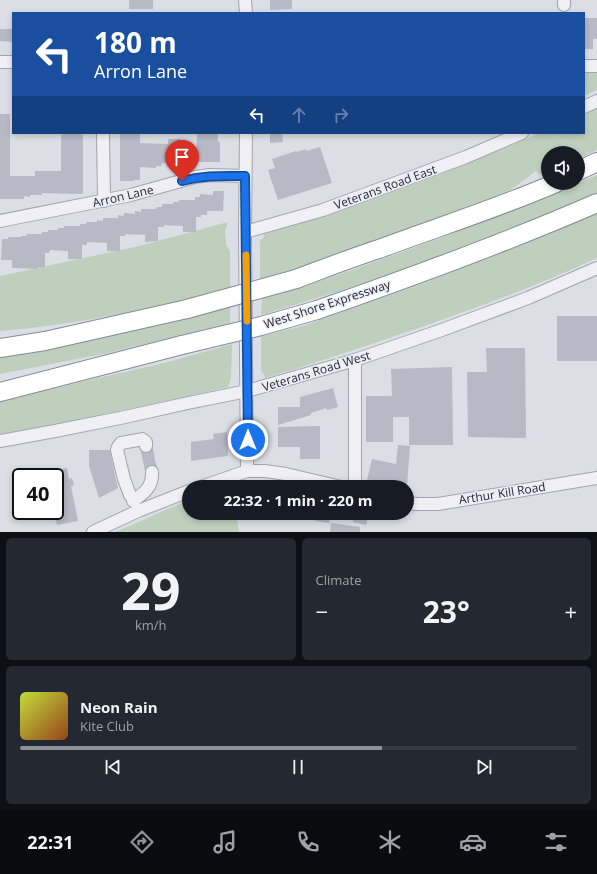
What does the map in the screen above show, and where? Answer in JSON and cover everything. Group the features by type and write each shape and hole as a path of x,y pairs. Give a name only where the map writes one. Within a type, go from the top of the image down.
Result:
{"highway":[{"path":"585,169 597,164"},
{"path":"5,346 45,341 187,309 296,279 379,248 456,222 541,190"},
{"name":"West Shore Expressway","path":"0,381 32,376 182,345 261,326 317,310 466,257 550,224 597,203"},
{"path":"0,392 182,345"}],"street":[{"path":"245,0 246,12"},
{"path":"0,62 12,62"},
{"path":"585,66 597,66"},
{"path":"585,107 597,101"},
{"path":"103,134 104,201"},
{"path":"246,134 247,471"},
{"name":"Veterans Road East","path":"246,232 323,210 466,157 520,134"},
{"name":"Arron Lane","path":"0,221 131,195 195,177 210,175 245,176"},
{"name":"Veterans Road West","path":"0,441 125,417 247,391 355,360 528,298 597,268"},
{"path":"355,360 355,480"},
{"path":"146,446 144,440 138,440 121,443 117,450 124,479 132,498 142,494 146,490 151,482 152,472"},
{"path":"221,480 247,471 266,471 311,480"},
{"name":"Arthur Kill Road","path":"414,504 438,504 597,478"},
{"path":"93,532 138,511 182,494"}],"green space":[{"path":"597,70 597,90 585,96 585,71"},
{"path":"597,108 597,150 585,156 585,146 541,146 541,175 536,171 500,197 336,256 260,279 260,242 264,237 263,233 359,204 443,173 538,134 585,134 585,113"},
{"path":"597,175 597,193 551,215 450,253 343,290 261,315 262,298 341,274 446,236 563,190 585,190 585,180"},
{"path":"597,212 597,258 503,298 319,362 265,378 261,371 261,336 303,326 426,282 545,236"},
{"path":"228,222 225,231 226,245 230,251 230,288 169,303 81,321 0,331 0,276 139,246"},
{"path":"230,307 230,323 108,353 0,374 0,355 149,327"},
{"path":"232,344 231,379 228,387 0,436 0,402 164,363"},
{"path":"182,503 182,520 237,520 239,532 115,532"}],"building":[{"path":"129,0 153,0 153,9 129,9"},
{"path":"270,0 292,0 292,9 270,10"},
{"path":"585,18 597,18 597,39 593,39 593,49 585,49"},
{"path":"0,29 12,29 12,42 0,41"},
{"path":"0,114 10,114 10,176 35,176 35,171 61,171 61,134 83,134 83,194 42,193 42,195 30,195 30,197 24,196 24,199 0,199"},
{"path":"120,134 140,134 140,143 168,144 168,139 180,139 180,162 174,161 174,163 162,163 162,166 156,166 156,168 140,167 140,180 120,181"},
{"path":"197,134 218,134 218,142 220,142 220,162 196,162"},
{"path":"270,134 282,134 283,142 270,143"},
{"path":"320,147 332,183 278,200 268,170 275,168 272,159 296,151 306,149 306,151"},
{"path":"213,191 224,191 223,211 207,211 207,215 196,217 196,232 183,232 183,226 164,225 164,227 158,227 158,241 145,242 145,235 125,234 125,236 120,236 120,251 107,251 107,243 87,242 87,245 82,245 82,259 68,259 68,251 50,250 49,253 45,253 45,267 38,267 38,269 12,268 12,260 1,260 2,239 8,239 8,237 21,237 26,236 27,234 42,234 42,232 48,232 48,230 58,230 58,228 64,228 64,226 80,226 80,224 86,224 86,222 97,222 97,220 103,221 103,218 118,218 118,215 124,216 124,213 135,214 135,211 141,212 141,209 156,209 157,207 162,207 162,204 173,204 173,202 179,202 179,200 195,200 195,197 200,197 200,194 213,195"},
{"path":"557,316 597,316 597,361 557,361"},
{"path":"486,348 525,348 526,438 468,437 467,372 487,372"},
{"path":"452,367 453,445 409,445 409,417 393,417 393,442 366,442 366,396 392,396 391,369"},
{"path":"333,388 338,407 327,410 326,408 311,413 311,415 278,425 278,407 300,407 300,397"},
{"path":"320,426 320,459 300,459 300,447 278,447 278,427"},
{"path":"227,432 228,456 191,461 191,442 214,439 213,434"},
{"path":"398,445 410,446 407,480 367,480 372,459 396,464"},
{"path":"153,449 156,466 149,465 145,471 141,451 146,453"},
{"path":"89,450 110,450 118,488 99,498 89,466"},
{"path":"67,468 69,479 72,478 74,485 71,486 78,521 57,525 56,520 64,520 64,469"},
{"path":"315,520 330,520 329,523"},
{"path":"353,520 367,520 366,525 353,522"},
{"path":"331,523 360,527 360,532 330,532"}],"tunnel":[{"path":"146,446 152,472"}],"slow traffic":[{"path":"246,255 247,321"}],"route":[{"path":"182,181 210,175 245,176 248,440"}]}
